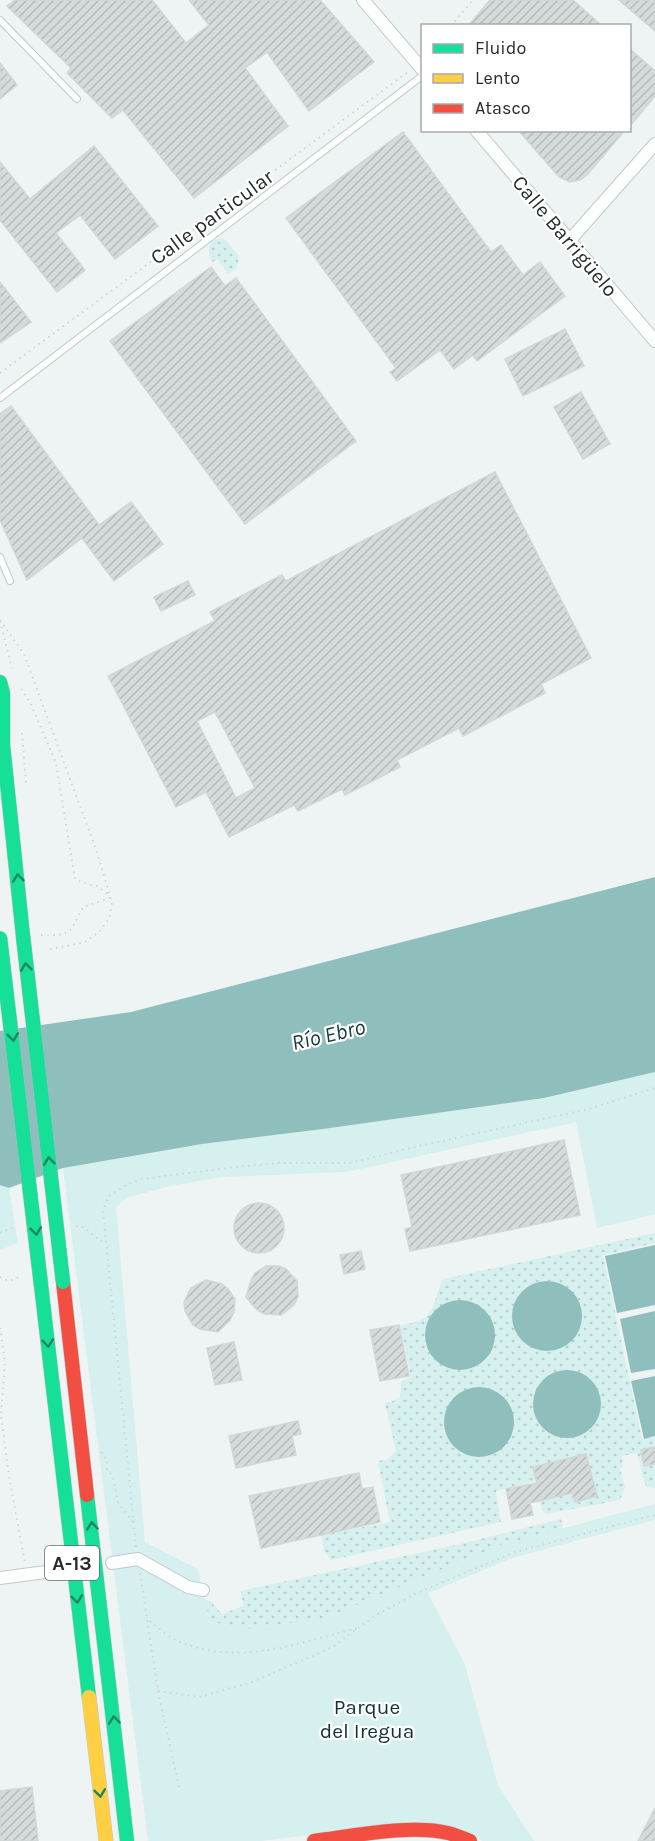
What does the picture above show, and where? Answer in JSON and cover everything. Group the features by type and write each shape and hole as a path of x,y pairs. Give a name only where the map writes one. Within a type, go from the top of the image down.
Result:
{"main road":[{"path":"0,682 3,693 2,740"},
{"name":"A-13","path":"2,740 28,936 63,1282 128,1841"},
{"name":"A-13","path":"0,936 106,1841"},
{"path":"314,1841 385,1832 435,1831 449,1833 470,1841"}],"street":[{"path":"363,0 421,70"},
{"name":"Calle Barrigüelo","path":"478,132 655,341"},
{"path":"570,240 655,144"},
{"path":"112,1563 138,1560 188,1587 203,1590"},
{"path":"0,1578 53,1571"}],"lane":[{"path":"0,20 77,99"},
{"path":"0,398 421,70"},
{"path":"0,557 10,581"}],"path":[{"path":"453,24 473,0"},
{"name":"Calle particular","path":"0,373 421,70"},
{"path":"0,621 12,671"},
{"path":"0,621 24,654 97,852 111,898 109,919 99,932 85,942 47,951"},
{"path":"19,687 30,702 56,763 75,879 97,886 108,893 111,898"},
{"path":"28,936 58,937 66,934 73,927 83,907 111,898"},
{"path":"180,1791 158,1691 138,1560 102,1210 109,1196 126,1185 142,1179 188,1172 280,1163 350,1163 589,1109 655,1088"},
{"path":"0,1276 9,1281 27,1275"},
{"path":"0,1328 6,1362 1,1414 9,1476 26,1569"},
{"path":"158,1691 199,1697 252,1682 331,1648 376,1615 417,1593 515,1552 655,1515"},
{"path":"148,1620 174,1640 208,1650 244,1653 286,1648 360,1627"}],"green space":[{"path":"222,238 239,256 237,268 228,274 217,259 213,262 209,254 211,243"},
{"name":"Parque del Iregua","path":"655,1072 655,1214 597,1228 576,1122 346,1172 222,1177 170,1186 126,1198 116,1207 145,1542 198,1569 210,1622 251,1629 328,1617 500,1545 655,1504 655,1520 515,1557 428,1593 465,1665 498,1785 534,1841 483,1841 441,1826 386,1826 261,1841 148,1841 63,1168 202,1144 544,1098"},
{"path":"0,1185 9,1188 18,1243 0,1250"},
{"path":"655,1233 655,1243 603,1255 642,1439 655,1437 655,1488 647,1487 645,1484 637,1453 622,1456 623,1466 620,1469 625,1487 620,1500 546,1514 542,1510 536,1481 496,1491 501,1522 331,1560 324,1551 321,1535 390,1522 378,1461 386,1460 396,1451 385,1403 400,1399 401,1381 411,1377 400,1325 421,1320 427,1316 443,1279"},
{"path":"561,1519 563,1529 500,1545 328,1617 251,1629 210,1622 204,1599 211,1602 222,1614 244,1606 240,1591 456,1545"}],"water":[{"name":"Río Ebro","path":"655,877 655,1072 544,1098 202,1144 63,1168 9,1188 0,1185 0,1031 131,1012"},
{"path":"655,1245 655,1305 617,1313 605,1256"},
{"path":"554,1281 567,1287 576,1296 580,1302 582,1316 580,1330 572,1341 561,1349 540,1351 522,1341 514,1330 512,1309 522,1291 533,1283"},
{"path":"460,1300 473,1303 485,1310 492,1322 495,1335 492,1348 485,1360 473,1367 460,1370 447,1367 435,1360 428,1348 425,1335 428,1322 435,1310 447,1303"},
{"path":"655,1311 655,1369 631,1373 620,1319"},
{"path":"567,1370 580,1373 591,1380 598,1391 601,1404 598,1417 591,1428 580,1435 567,1438 554,1435 543,1428 536,1417 533,1404 536,1391 543,1380 554,1373"},
{"path":"655,1376 655,1436 644,1439 631,1381"},
{"path":"479,1387 492,1390 504,1397 511,1409 514,1422 511,1435 504,1447 492,1454 479,1457 466,1454 454,1447 447,1435 444,1422 447,1409 454,1397 466,1390"}],"building":[{"path":"15,0 152,0 186,43 209,25 189,0 320,0 374,62 309,111 267,52 245,68 288,126 194,198 123,110 112,118 67,73 71,68 7,6"},
{"path":"490,0 573,0 600,24 470,24"},
{"path":"619,0 655,0 655,31"},
{"path":"631,50 655,71 655,96 631,125"},
{"path":"0,63 17,85 0,99"},
{"path":"403,132 491,252 501,245 523,275 540,262 565,296 477,361 473,355 454,369 440,350 397,381 390,372 396,368 286,218"},
{"path":"520,132 623,132 582,179 570,182 559,177"},
{"path":"94,146 158,226 115,259 80,215 56,233 85,270 57,292 0,220 0,162 30,199"},
{"path":"211,267 225,286 236,278 356,441 245,524 110,341"},
{"path":"0,282 31,322 0,343"},
{"path":"565,329 584,366 523,396 505,359"},
{"path":"581,392 610,444 583,459 554,407"},
{"path":"11,406 99,525 131,502 163,544 114,581 82,538 27,580 0,520 0,414"},
{"path":"495,472 591,658 541,684 545,693 463,736 459,728 397,760 400,767 345,795 342,789 298,811 294,805 229,837 206,792 176,807 108,676 215,621 210,612 282,575 286,581","holes":["215,712 255,788 236,798 197,721"]},
{"path":"188,581 195,595 161,611 154,597"},
{"path":"564,1140 580,1215 410,1251 405,1229 412,1227 401,1175"},
{"path":"254,1203 264,1203 277,1210 284,1223 284,1233 277,1246 264,1253 254,1253 245,1249 238,1242 234,1233 234,1223 238,1214 245,1207"},
{"path":"361,1251 365,1269 344,1274 340,1255"},
{"path":"266,1266 286,1269 297,1281 298,1297 294,1305 281,1315 264,1314 257,1310 246,1297 255,1273"},
{"path":"206,1280 222,1284 235,1299 234,1312 230,1320 218,1332 200,1329 193,1325 185,1311 184,1302 191,1288"},
{"path":"399,1325 409,1376 380,1381 370,1330"},
{"path":"234,1342 242,1380 215,1385 207,1348"},
{"path":"298,1421 301,1434 292,1436 296,1455 236,1468 229,1436"},
{"path":"655,1447 655,1464 644,1466 641,1450"},
{"path":"586,1454 597,1496 575,1502 572,1493 530,1503 533,1515 512,1519 506,1489 537,1483 533,1467"},
{"path":"359,1473 362,1489 373,1487 380,1522 261,1548 249,1496"},
{"path":"32,1787 38,1841 0,1841 0,1791"},
{"path":"655,1808 655,1841 638,1841"}],"traffic: fast":[{"path":"0,682 3,693 3,745 23,936"},
{"path":"23,936 63,1282"},
{"path":"0,938 41,1285"},
{"path":"41,1285 89,1697"},
{"path":"87,1495 127,1841"}],"traffic: slow":[{"path":"89,1697 106,1841"}],"traffic: jam":[{"path":"63,1282 87,1495"},
{"path":"314,1841 399,1830 448,1833 470,1841"}]}
